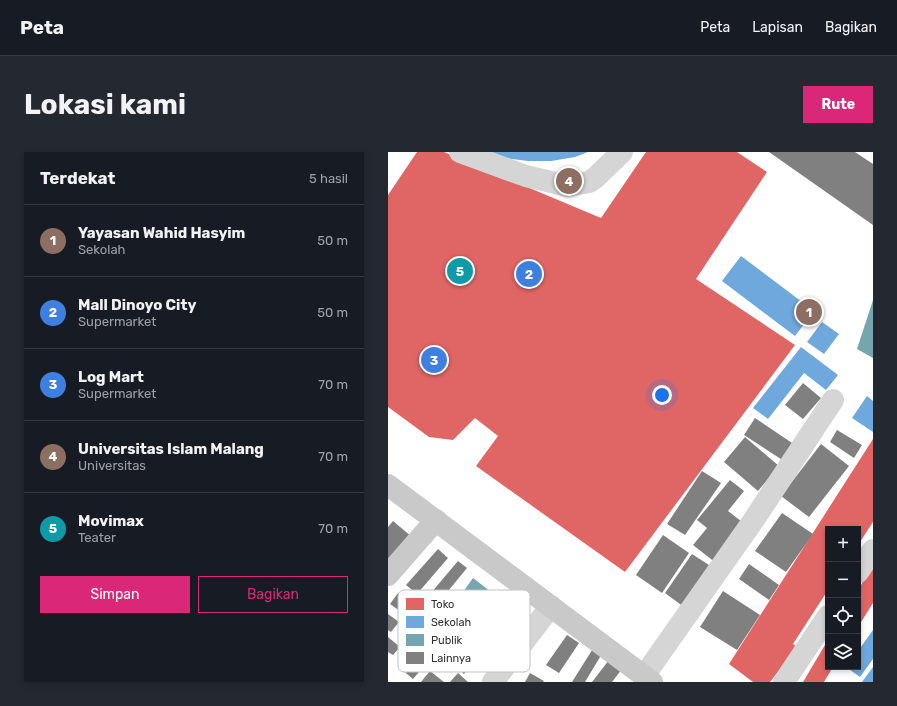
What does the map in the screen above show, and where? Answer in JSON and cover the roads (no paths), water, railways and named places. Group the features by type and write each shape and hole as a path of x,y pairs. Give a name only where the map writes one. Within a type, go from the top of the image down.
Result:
{"main road":[{"path":"388,485 530,590"},
{"path":"388,575 436,520"},
{"path":"530,590 648,679"}],"street":[{"path":"460,152 526,176 568,186 589,182 622,152"},
{"path":"648,679 834,400"},
{"path":"861,568 873,550"},
{"path":"530,634 551,606"},
{"path":"784,682 825,620"},
{"path":"493,682 501,672"}],"place":[{"name":"Universitas Islam Malang","path":"569,181"},
{"name":"Movimax","path":"460,271"},
{"name":"Mall Dinoyo City","path":"529,274"},
{"name":"Yayasan Wahid Hasyim","path":"809,312"},
{"name":"Log Mart","path":"434,360"}]}
